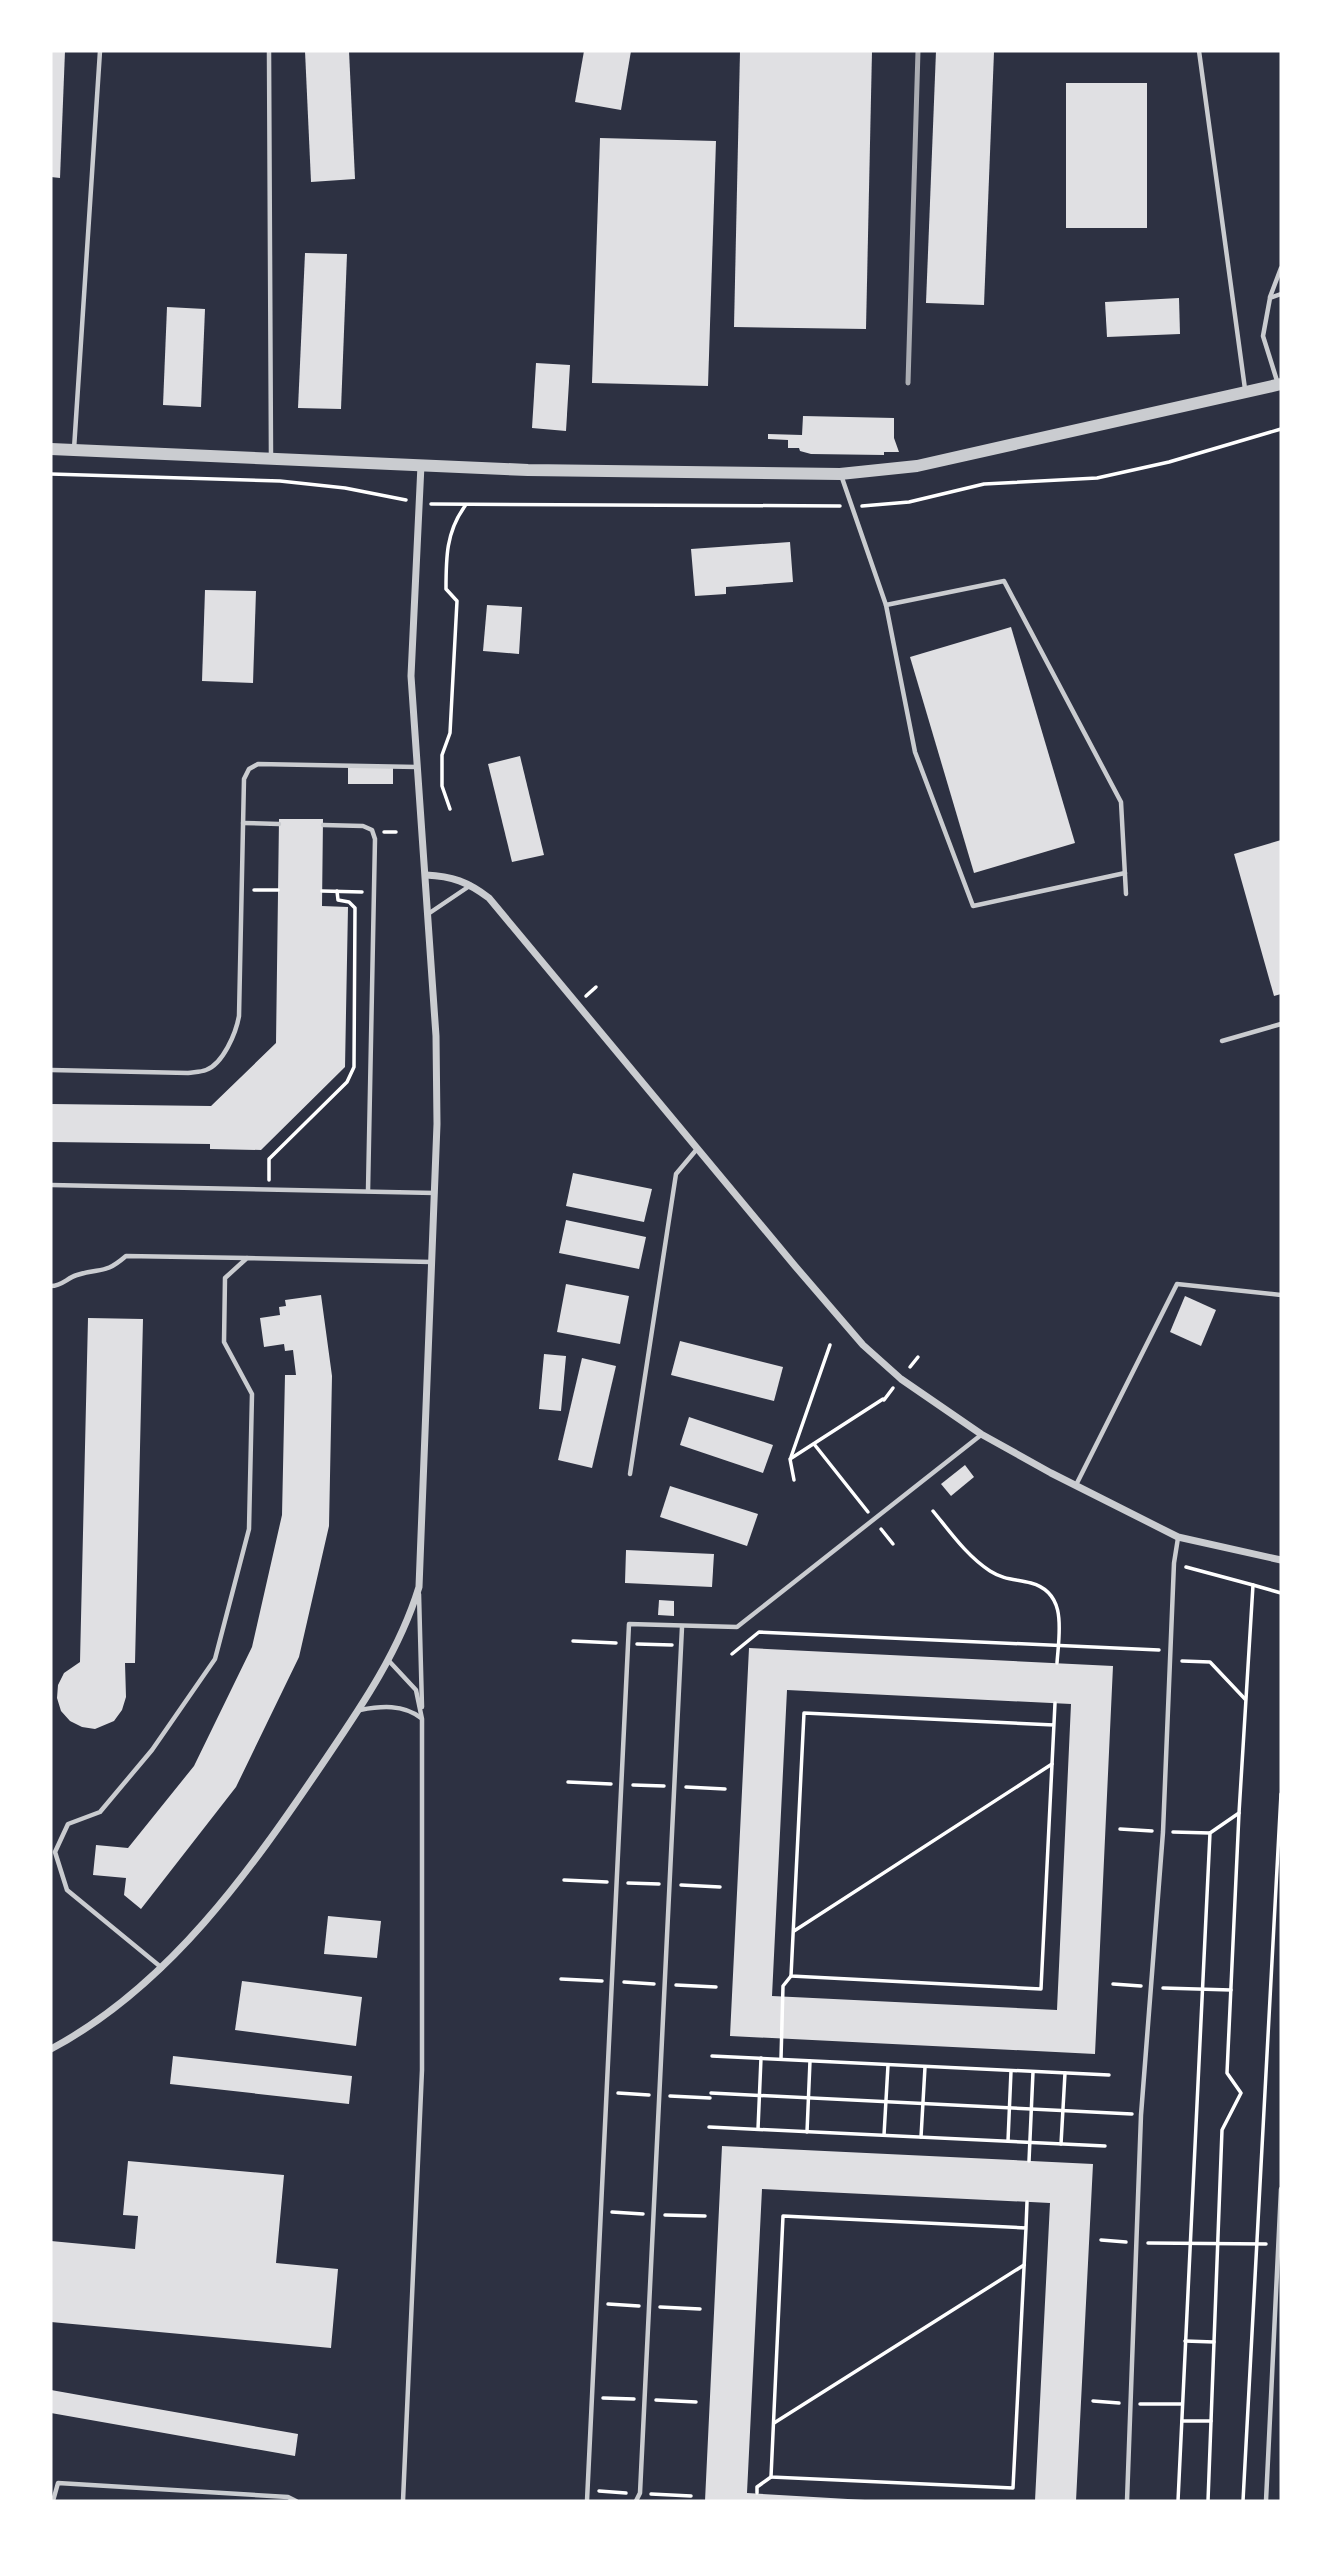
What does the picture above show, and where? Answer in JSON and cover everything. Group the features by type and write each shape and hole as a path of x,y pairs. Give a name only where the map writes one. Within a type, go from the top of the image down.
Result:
{"street":[{"path":"51,449 528,470 840,474 917,466 1280,384"},
{"path":"51,2049 162,1968 203,1925 261,1854 389,1661 410,1616 419,1587 436,1193 436,1037 411,677 421,464"},
{"path":"426,874 453,876 472,885 489,898 863,1345 901,1379 981,1434 1178,1537 1281,1560"}],"lane":[{"path":"74,450 100,51"},
{"path":"270,51 271,459"},
{"path":"1199,51 1245,393"},
{"path":"1280,384 1263,336 1270,298 1281,268"},
{"path":"1270,298 1281,294"},
{"path":"840,474 886,605 915,752 973,906 1125,873"},
{"path":"886,605 1004,581 1121,802 1126,894"},
{"path":"51,1070 188,1073 207,1070 218,1061 233,1035 239,1016 244,779 249,769 258,764 418,767"},
{"path":"243,823 279,824"},
{"path":"323,825 363,826 372,830 375,839 368,1191"},
{"path":"428,914 472,885"},
{"path":"1222,1041 1281,1024"},
{"path":"630,1474 676,1174 697,1149"},
{"path":"51,1185 436,1193"},
{"path":"51,1286 59,1286 76,1275 109,1270 126,1256 433,1262"},
{"path":"162,1968 67,1891 55,1852 68,1824 100,1812 152,1750 215,1659 249,1529 252,1394 223,1342 225,1278 247,1258"},
{"path":"1076,1485 1177,1284 1281,1295"},
{"path":"587,2501 629,1624 737,1627 981,1434"},
{"path":"1127,2501 1141,2115 1172,1660 1174,1563 1178,1537"},
{"path":"403,2501 422,2070 422,1719 419,1587"},
{"path":"636,2501 640,2493 682,1627"},
{"path":"389,1661 416,1690 422,1719"},
{"path":"358,1710 383,1706 411,1711 422,1719"},
{"path":"1266,2501 1281,2189"},
{"path":"53,2501 58,2483 288,2497 296,2501"}],"path":[{"path":"450,809 442,786 442,755 450,733 457,601 446,589 446,550 456,517 465,506"},
{"path":"241,890 278,890"},
{"path":"322,891 358,892"},
{"path":"269,1189 269,1159 347,1082 354,1068 355,908 349,902 338,900 337,891"},
{"path":"584,997 596,987"},
{"path":"794,1480 790,1459 830,1345"},
{"path":"910,1367 918,1357"},
{"path":"790,1459 883,1399 893,1388"},
{"path":"813,1444 893,1544"},
{"path":"933,1511 965,1550 990,1572 1010,1581 1031,1583 1046,1589 1055,1599 1059,1612 1057,1663"},
{"path":"1174,1563 1281,1593"},
{"path":"1208,2501 1222,2130 1241,2093 1227,2073 1253,1585"},
{"path":"732,1654 759,1632 1171,1651"},
{"path":"1172,1660 1210,1662 1245,1699"},
{"path":"791,1976 1041,1989 1055,1703"},
{"path":"781,2059 783,1986 791,1976 794,1931 804,1713 1054,1725"},
{"path":"794,1931 1052,1764"},
{"path":"568,1782 725,1789"},
{"path":"1243,2501 1281,1794"},
{"path":"1178,2501 1210,1833 1239,1813"},
{"path":"564,1880 720,1887"},
{"path":"561,1979 716,1987"},
{"path":"1113,1984 1231,1990"},
{"path":"712,2056 1109,2075"},
{"path":"758,2129 761,2058"},
{"path":"807,2132 810,2061"},
{"path":"884,2135 888,2064"},
{"path":"921,2137 925,2067"},
{"path":"1008,2141 1011,2071"},
{"path":"1029,2161 1033,2072"},
{"path":"1061,2144 1065,2073"},
{"path":"711,2093 1141,2115"},
{"path":"709,2127 1105,2146"},
{"path":"757,2493 757,2487 771,2477 1013,2488 1027,2202"},
{"path":"771,2477 783,2216 1026,2228"},
{"path":"1101,2240 1278,2245"},
{"path":"773,2424 1024,2265"},
{"path":"1185,2341 1214,2342"},
{"path":"1182,2421 1211,2421"}],"building":[{"path":"51,51 65,51 60,178 51,177"},
{"path":"305,51 349,51 355,179 311,182"},
{"path":"584,51 631,51 621,110 575,102"},
{"path":"740,51 872,51 866,329 734,327"},
{"path":"936,51 994,52 984,305 926,303"},
{"path":"1066,83 1147,83 1147,228 1066,228"},
{"path":"600,138 716,141 708,386 592,383"},
{"path":"305,253 347,254 341,409 298,408"},
{"path":"1179,298 1180,334 1107,337 1105,302"},
{"path":"167,307 205,309 201,407 163,405"},
{"path":"536,363 570,365 566,431 532,428"},
{"path":"803,416 894,418 894,438 899,452 884,452 884,455 811,454 800,451 799,448 788,448 788,440 768,439 768,434 802,435"},
{"path":"790,542 793,582 726,587 726,594 695,596 691,549"},
{"path":"205,590 256,591 253,683 202,681"},
{"path":"487,605 522,607 519,654 483,651"},
{"path":"1011,627 1075,843 974,873 910,657"},
{"path":"520,756 544,855 512,862 488,764"},
{"path":"348,767 393,768 393,784 348,784"},
{"path":"279,819 323,819 322,906 348,907 345,1067 261,1150 210,1149 210,1144 51,1142 51,1104 211,1106 276,1043"},
{"path":"1281,840 1281,994 1274,996 1234,854"},
{"path":"573,1173 652,1189 644,1222 566,1206"},
{"path":"566,1220 646,1237 639,1269 559,1253"},
{"path":"566,1284 629,1296 620,1344 557,1332"},
{"path":"321,1295 332,1376 329,1526 299,1657 236,1787 141,1909 124,1895 126,1878 93,1875 96,1845 128,1848 194,1766 252,1647 282,1515 285,1375 296,1375 293,1350 285,1351 284,1344 264,1347 260,1318 280,1315 279,1307 286,1306 285,1300"},
{"path":"1185,1296 1216,1310 1201,1346 1170,1332"},
{"path":"88,1318 143,1319 135,1663 125,1663 126,1697 122,1710 114,1721 95,1729 70,1721 61,1711 57,1698 58,1685 64,1673 80,1662"},
{"path":"680,1341 783,1367 774,1401 671,1375"},
{"path":"544,1354 566,1356 561,1411 539,1409"},
{"path":"582,1358 616,1366 592,1468 558,1460"},
{"path":"689,1417 773,1445 763,1473 680,1445"},
{"path":"965,1465 974,1477 951,1496 941,1484"},
{"path":"670,1486 758,1514 747,1546 660,1517"},
{"path":"626,1550 714,1554 712,1587 625,1583"},
{"path":"659,1600 674,1601 674,1616 658,1615"},
{"path":"749,1648 1113,1666 1095,2054 730,2036","holes":["787,1690 1071,1704 1057,2010 772,1996"]},
{"path":"328,1916 381,1921 377,1958 324,1954"},
{"path":"242,1981 362,1997 356,2046 235,2030"},
{"path":"173,2056 352,2076 349,2104 170,2084"},
{"path":"722,2146 1093,2164 1076,2501 1035,2501 1050,2203 762,2189 747,2493 882,2501 705,2501"},
{"path":"128,2161 284,2175 276,2263 338,2269 331,2348 51,2322 51,2241 135,2249 138,2216 123,2215"},
{"path":"51,2390 298,2434 295,2456 51,2413"}],"railway":[{"path":"908,383 918,51"}]}
